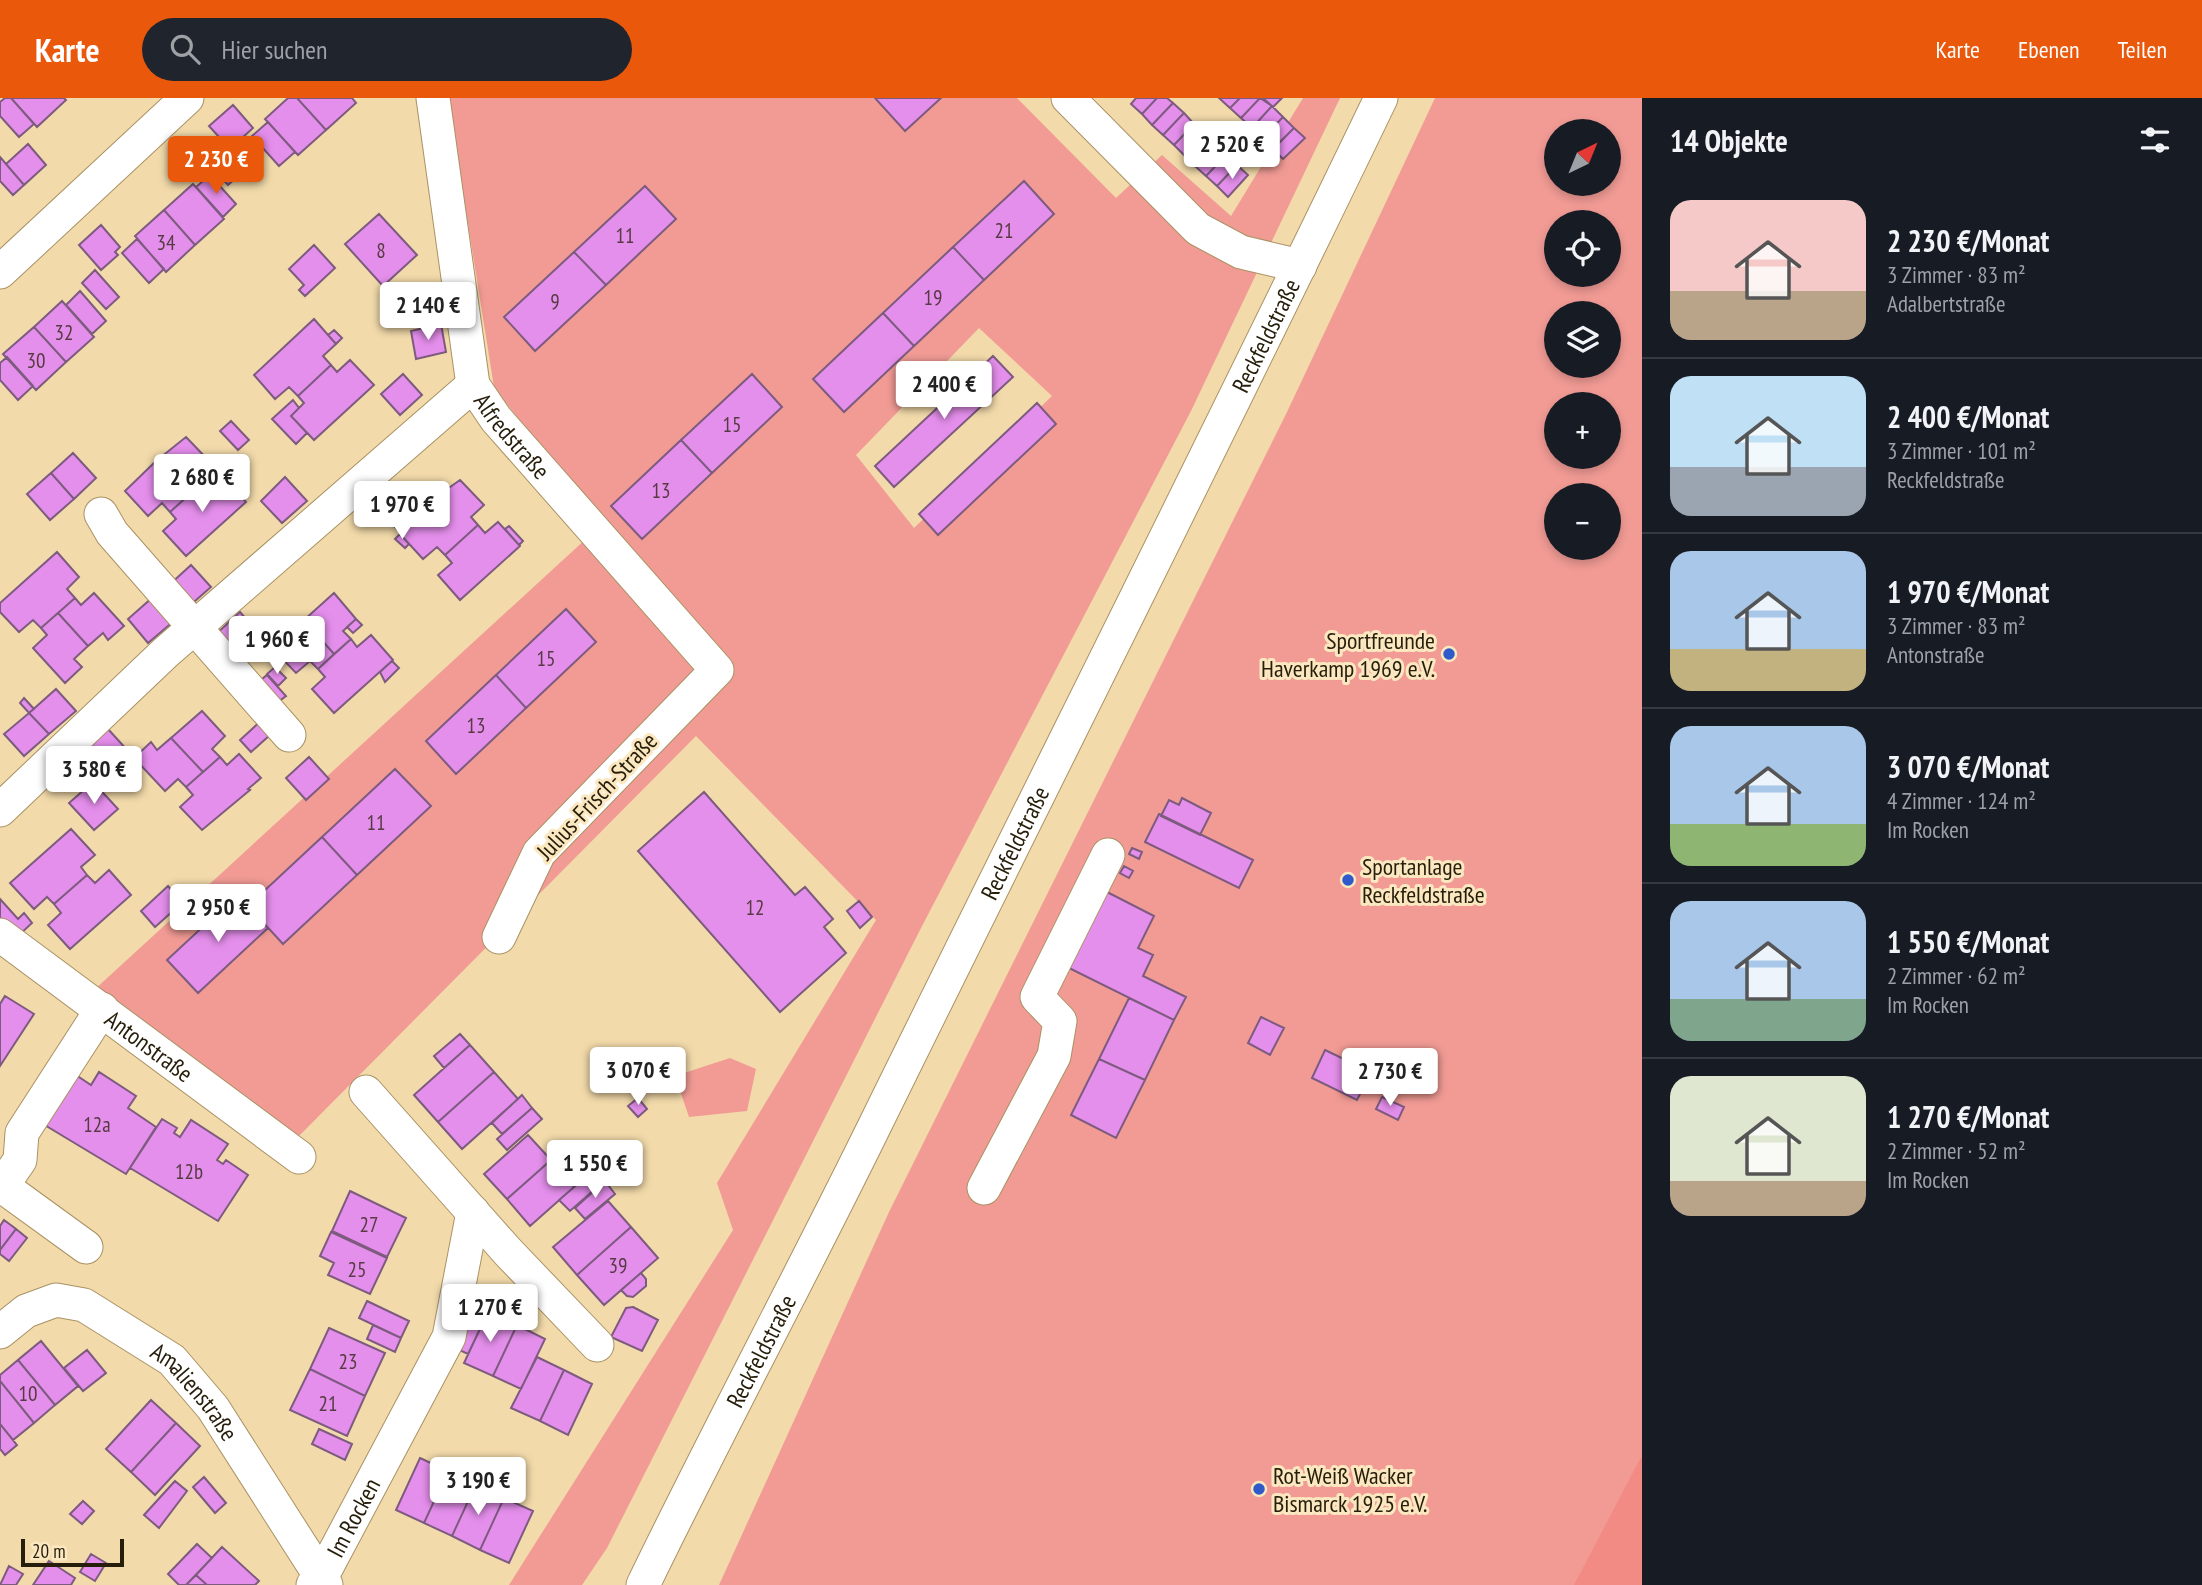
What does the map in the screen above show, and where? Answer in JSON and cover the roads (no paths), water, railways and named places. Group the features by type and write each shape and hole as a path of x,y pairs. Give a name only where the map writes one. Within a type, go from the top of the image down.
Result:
{"street":[{"path":"0,272 187,98"},
{"name":"Alfredstraße","path":"433,98 473,385 496,419 717,670"},
{"path":"1068,98 1198,229 1241,252 1300,266"},
{"name":"Reckfeldstraße","path":"643,1585 876,1123 1005,857 1067,740 1381,98"},
{"path":"0,810 196,626 473,385"},
{"path":"102,514 112,533 289,735"},
{"name":"Julius-Frisch-Straße","path":"499,937 539,853 717,670"},
{"path":"984,1188 1054,1056 1060,1021 1037,998 1108,855"},
{"name":"Antonstraße","path":"0,935 299,1157"},
{"path":"86,1247 2,1186 20,1160 22,1133 102,1009"},
{"path":"366,1092 597,1345"},
{"name":"Im Rocken","path":"320,1582 449,1336 473,1212"},
{"name":"Amalienstraße","path":"0,1332 26,1311 56,1300 84,1305 172,1360 213,1408 320,1582"}],"place":[{"name":"Sportfreunde Haverkamp 1969 e.V.","path":"1449,654"},
{"name":"Sportanlage Reckfeldstraße","path":"1348,880"},
{"name":"Rot-Weiß Wacker Bismarck 1925 e.V.","path":"1259,1489"}]}
